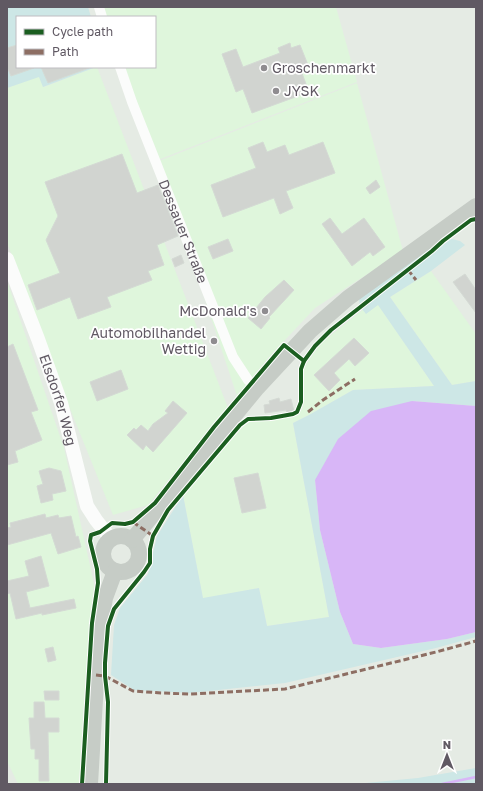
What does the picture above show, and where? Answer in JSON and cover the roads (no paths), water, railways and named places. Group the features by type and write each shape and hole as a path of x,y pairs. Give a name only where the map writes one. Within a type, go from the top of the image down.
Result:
{"main road":[{"path":"132,540 257,388 318,322 348,298 476,206"},
{"path":"122,536 132,540 139,552 138,561 135,565 124,572 115,571 108,567 103,556 106,544 111,539 122,536"},
{"path":"90,784 99,632 105,598 115,571"}],"street":[{"name":"Dessauer Straße","path":"120,68 132,102 233,357 248,380 257,388"},
{"name":"Elsdorfer Weg","path":"7,259 61,403 84,497 90,512 111,539"}],"waterway":[{"path":"442,784 476,777"}],"place":[{"name":"Groschenmarkt","path":"264,68"},
{"name":"JYSK","path":"276,91"},
{"name":"McDonald's","path":"265,311"},
{"name":"Automobilhandel Wettig","path":"214,341"}]}
